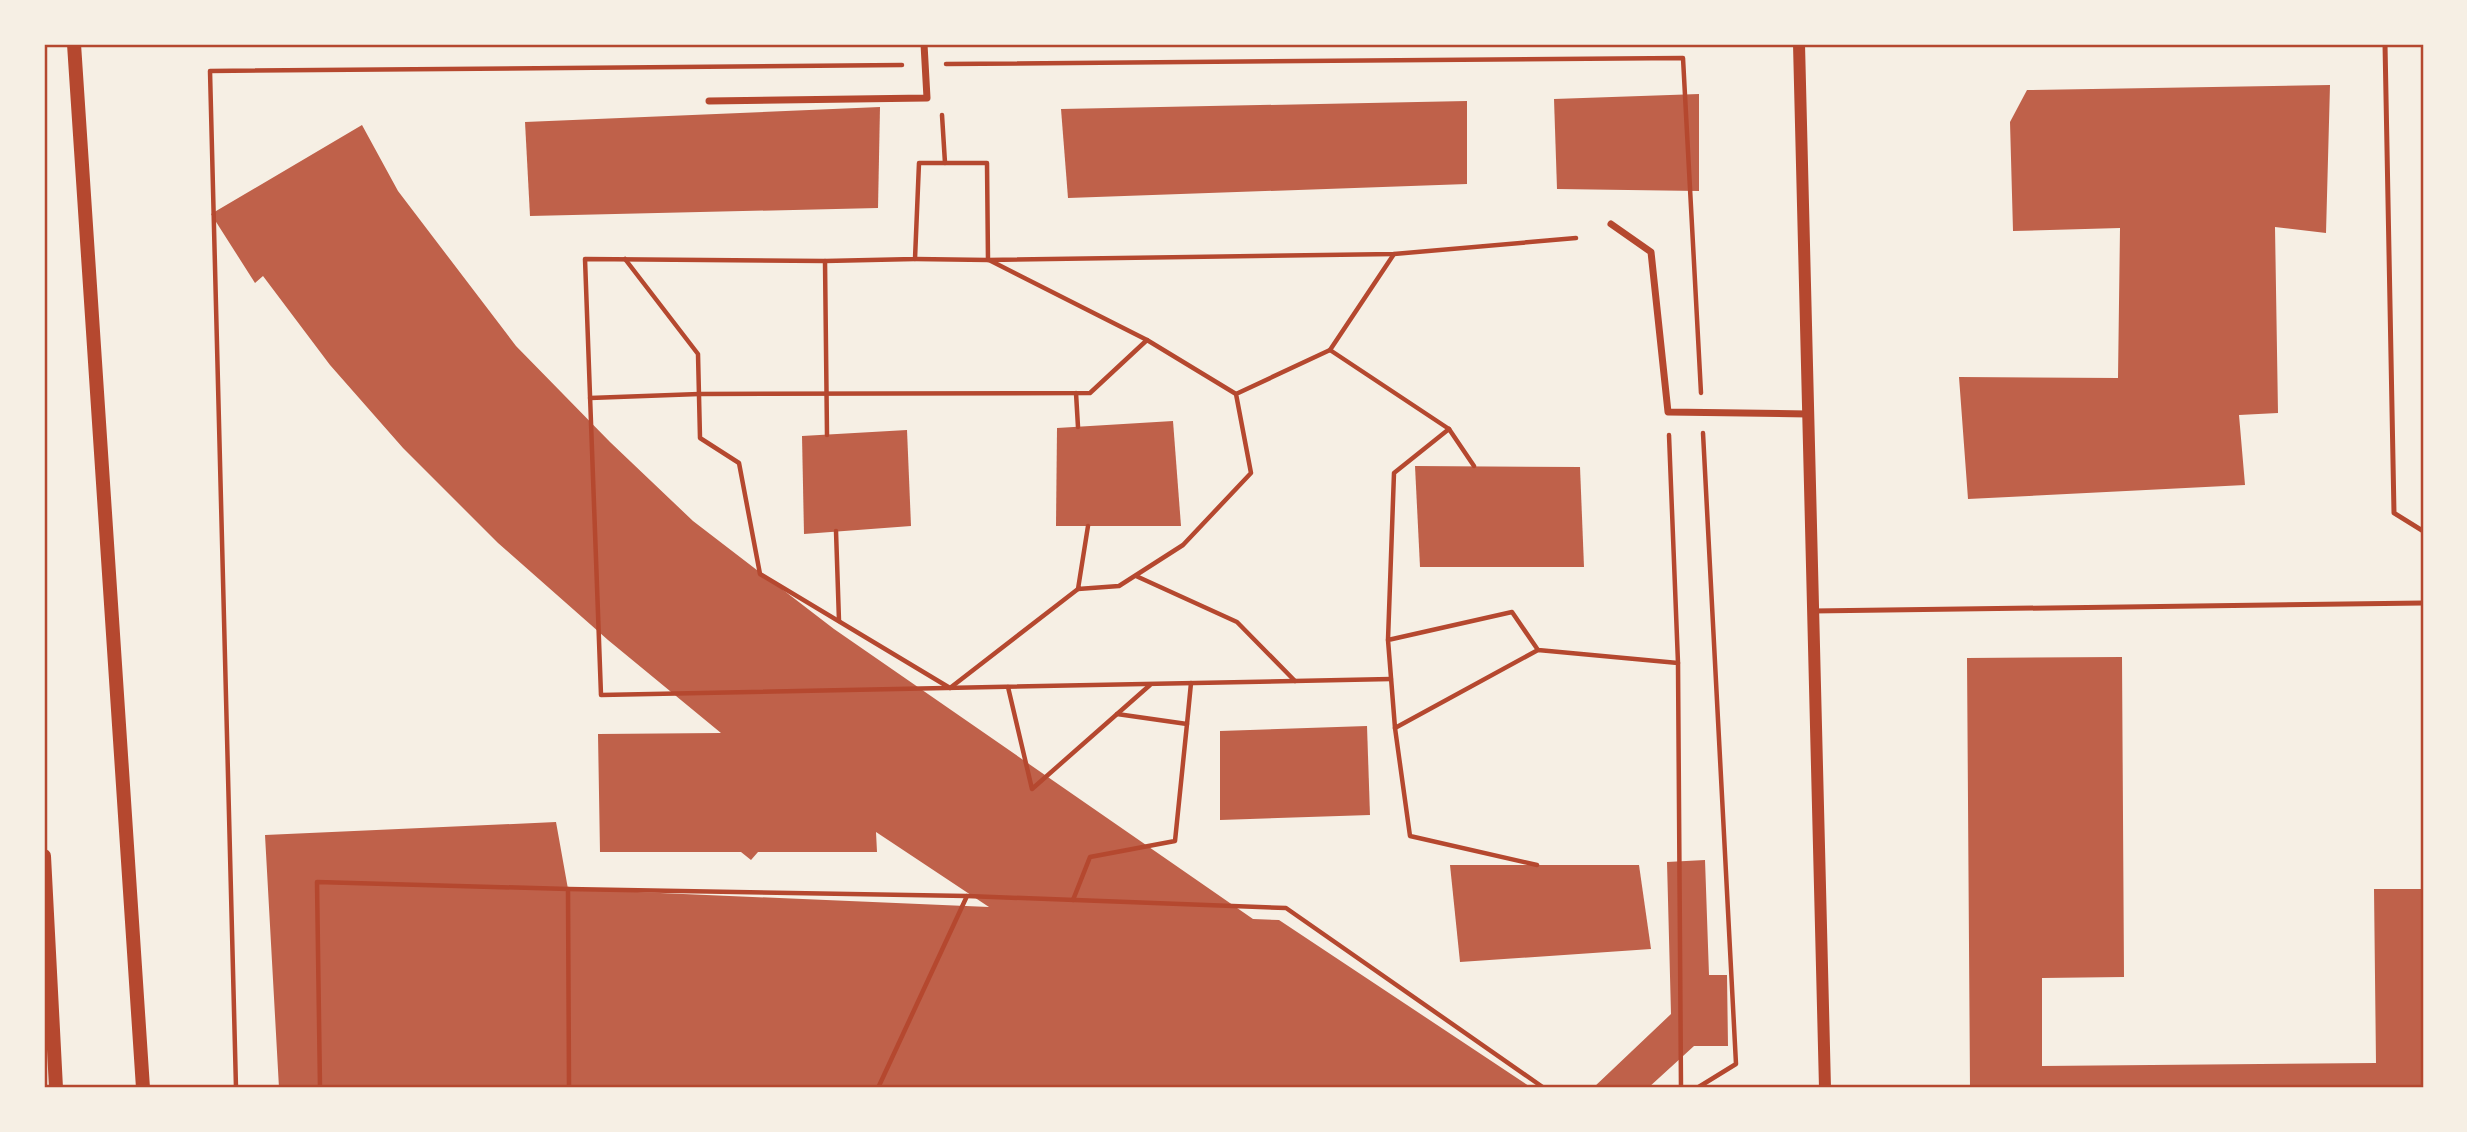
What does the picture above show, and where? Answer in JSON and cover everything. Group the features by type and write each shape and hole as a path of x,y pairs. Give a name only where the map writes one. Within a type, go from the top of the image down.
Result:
{"main road":[{"path":"74,44 143,1088"},
{"path":"44,856 56,1088"}],"street":[{"path":"709,101 927,98 924,44"},
{"path":"1799,44 1825,1088"},
{"path":"1611,224 1651,252 1668,412 1808,414"}],"lane":[{"path":"2385,44 2394,513 2423,531"},
{"path":"1813,611 2423,603"}],"path":[{"path":"940,57 940,70"},
{"path":"933,64 1683,58 1702,407"},
{"path":"236,1088 210,71 905,65"},
{"path":"942,110 945,163"},
{"path":"915,259 919,163 987,163 988,260"},
{"path":"1391,678 601,695 585,258 825,261 1394,254 1576,238"},
{"path":"1236,394 1330,350 1394,254"},
{"path":"624,258 698,354 700,438 739,463 760,573 950,688"},
{"path":"950,688 1078,589 1119,586 1183,545 1251,473 1236,394 1147,340 988,260"},
{"path":"825,261 827,435"},
{"path":"590,398 699,394 1090,393 1147,340"},
{"path":"1330,350 1449,429 1474,466"},
{"path":"1076,393 1078,427"},
{"path":"1668,412 1678,663 1681,1088"},
{"path":"1697,1088 1736,1063 1702,421"},
{"path":"1449,429 1394,473 1388,640 1395,728 1410,836 1536,865"},
{"path":"1078,589 1088,526"},
{"path":"836,531 839,621"},
{"path":"1135,575 1237,622 1295,681"},
{"path":"1388,640 1512,612 1538,650"},
{"path":"1395,728 1538,650 1678,663"},
{"path":"1073,900 1090,857 1175,841 1191,683"},
{"path":"1008,687 1032,789 1151,684"},
{"path":"1117,714 1187,724"},
{"path":"320,1088 317,882 967,896 1286,908 1544,1088"},
{"path":"568,888 569,1088"},
{"path":"878,1088 967,896"}],"building":[{"path":"2330,85 2326,233 2275,227 2278,413 2239,415 2245,485 1968,499 1959,377 2118,378 2120,228 2013,231 2010,122 2027,90"},
{"path":"1699,94 1699,191 1557,189 1554,99"},
{"path":"1467,101 1467,184 1068,198 1061,109"},
{"path":"880,107 878,208 530,216 525,122"},
{"path":"362,125 398,191 516,346 610,442 693,521 834,629 1253,919 1279,920 1532,1088 279,1088 265,835 556,822 568,889 989,907 876,832 877,852 758,852 751,860 741,852 600,852 598,734 721,733 608,640 498,543 403,448 330,365 263,276 255,283 211,214"},
{"path":"1173,421 1181,526 1056,526 1057,428"},
{"path":"907,430 911,526 804,534 802,436"},
{"path":"1415,466 1580,467 1584,567 1420,567"},
{"path":"2122,657 2124,977 2042,978 2042,1066 2376,1063 2374,889 2423,889 2423,1088 1970,1088 1967,658"},
{"path":"1367,726 1370,815 1220,820 1220,731"},
{"path":"1705,860 1709,975 1727,975 1728,1046 1694,1046 1648,1088 1593,1088 1671,1014 1667,862"},
{"path":"1450,865 1639,865 1651,949 1460,962"}]}
